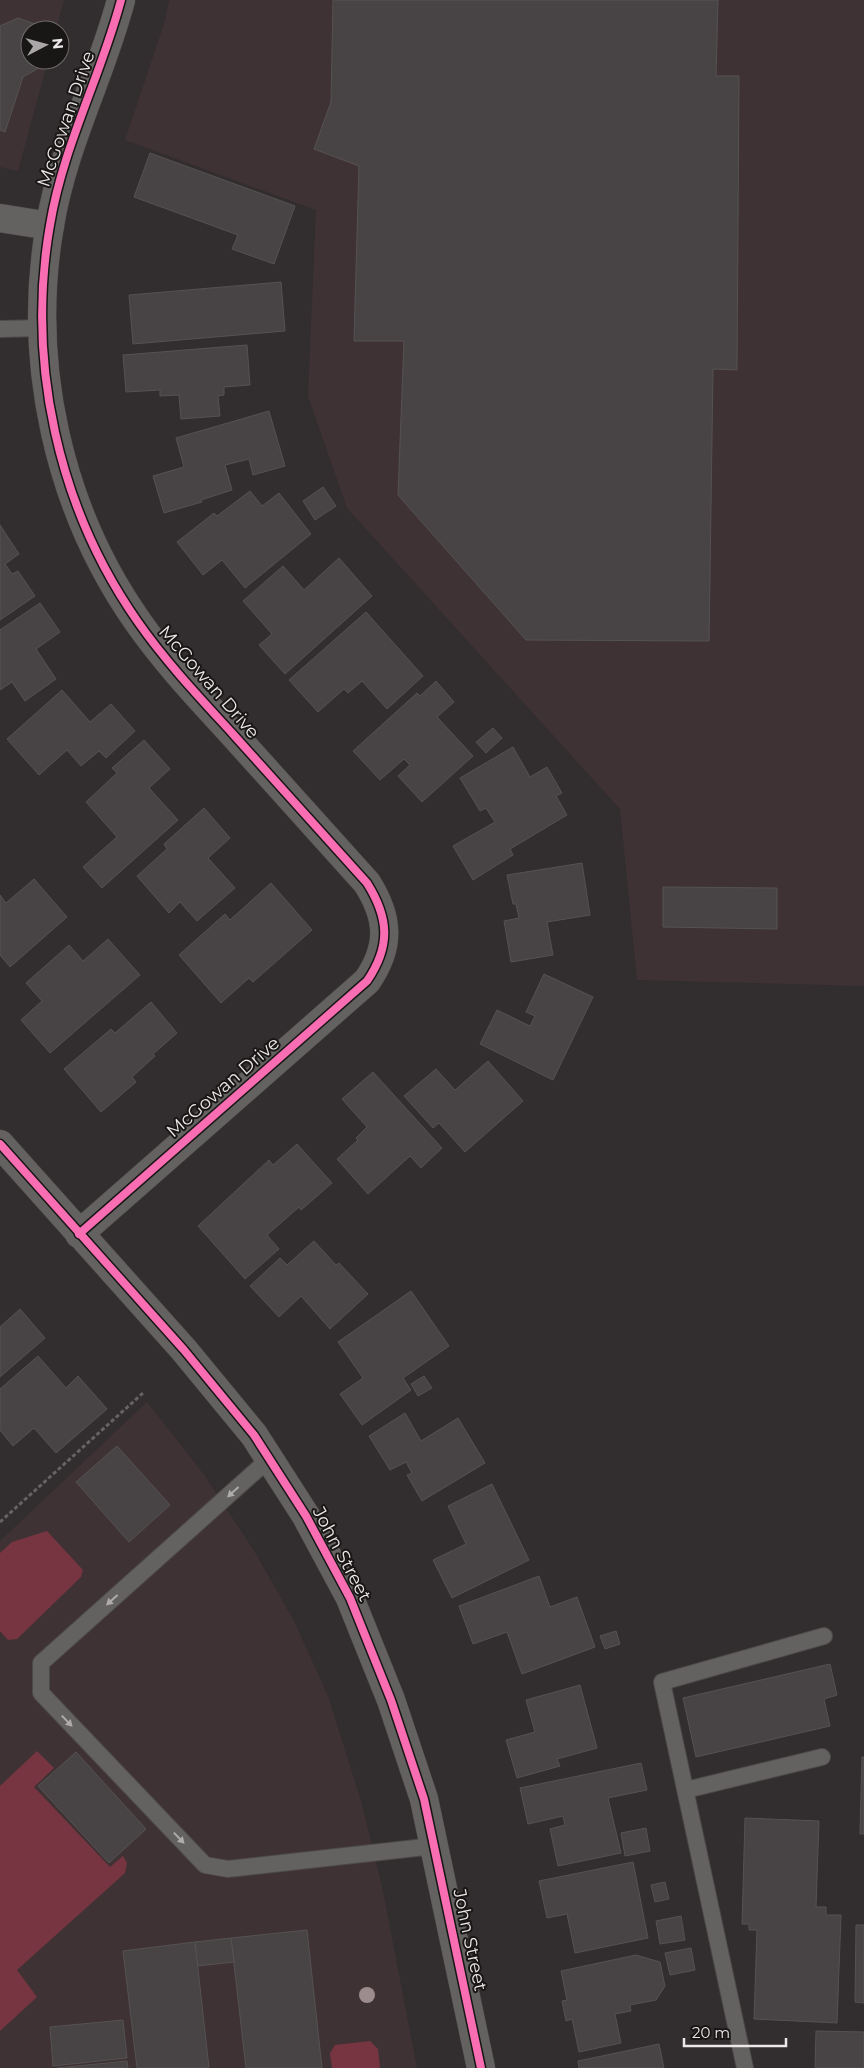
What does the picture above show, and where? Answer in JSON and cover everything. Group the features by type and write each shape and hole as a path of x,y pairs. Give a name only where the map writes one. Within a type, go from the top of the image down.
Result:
{"street":[{"name":"McGowan Drive","path":"79,1234 367,981 378,965 384,946 384,928 376,897 367,883 181,677 138,622 110,576 88,532 57,440 46,382 42,328 43,280 50,226 62,168 108,44 117,1"},
{"path":"0,218 50,226"},
{"name":"John Street","path":"0,1144 184,1350 254,1435 306,1516 350,1598 391,1700 424,1799 481,2068"}],"lane":[{"path":"0,329 42,328"},
{"path":"269,1459 41,1663 41,1692 205,1864 228,1870 434,1846"},
{"path":"745,2068 662,1682 824,1636"},
{"path":"686,1790 822,1757"}],"path":[{"path":"0,1522 143,1393"}],"shaded area":[{"path":"0,0 64,0 59,20 20,20 20,70 45,70 18,171 0,167"},
{"path":"169,0 864,0 864,986 637,980 620,809 347,508 308,396 316,210 125,140 165,21"},
{"path":"147,1402 205,1476 256,1554 294,1621 328,1696 361,1801 383,1891 417,2068 0,2068 0,1541"},
{"path":"47,1531 83,1570 81,1577 17,1639 8,1640 0,1631 0,1553 12,1542"},
{"path":"37,1751 54,1768 34,1787 110,1867 123,1856 127,1863 125,1873 17,1970 37,1997 0,2031 0,1786"},
{"path":"370,2041 378,2049 380,2068 332,2068 330,2053 335,2045"}],"building":[{"path":"333,0 718,0 716,76 739,76 737,370 713,369 709,641 526,640 398,495 404,341 354,341 359,166 314,149 331,102"},
{"path":"18,18 24,20 20,20 20,70 36,70 23,77 5,132 0,130 0,26"},
{"path":"150,153 295,206 274,264 232,249 238,235 134,197"},
{"path":"281,282 285,331 133,344 129,295"},
{"path":"247,345 250,385 224,387 224,395 218,396 220,416 181,419 179,395 160,396 160,390 126,392 123,355"},
{"path":"269,411 285,466 253,475 249,459 225,465 232,490 201,500 202,502 164,513 153,476 184,467 176,438"},
{"path":"323,487 336,506 315,520 303,501"},
{"path":"250,491 262,506 279,493 311,534 245,588 222,560 203,575 177,542 214,513 217,516"},
{"path":"0,525 19,554 5,564 12,574 18,571 35,596 0,620"},
{"path":"339,558 372,596 285,674 259,645 272,634 243,601 283,566 304,590"},
{"path":"40,603 60,632 36,649 56,679 25,701 12,682 0,690 0,630"},
{"path":"366,612 423,676 387,709 362,681 348,693 344,689 318,712 289,680"},
{"path":"436,681 454,702 437,717 473,756 422,802 398,776 410,765 404,759 380,780 353,751 417,693 420,696"},
{"path":"62,690 90,722 111,704 135,731 106,758 99,751 81,766 67,750 39,775 7,739"},
{"path":"493,728 502,738 486,753 476,742"},
{"path":"144,740 170,769 149,788 178,820 102,888 83,867 117,837 86,802 117,773 112,768"},
{"path":"513,747 530,777 547,767 562,793 556,796 567,815 510,849 513,855 473,880 453,846 495,822 486,808 480,811 460,778"},
{"path":"204,808 230,838 208,858 235,888 197,921 180,902 169,913 137,876 167,849 164,844"},
{"path":"582,863 590,915 547,922 553,955 511,962 504,921 519,918 516,904 513,904 507,875"},
{"path":"34,879 67,917 10,967 0,955 0,895 6,903"},
{"path":"271,883 312,930 253,982 249,978 221,1003 179,955 225,914 230,920"},
{"path":"663,887 777,888 777,929 663,927"},
{"path":"108,939 140,975 50,1053 21,1020 42,1001 26,983 69,945 83,961"},
{"path":"544,974 593,997 553,1080 480,1044 497,1010 530,1026 535,1016 526,1012"},
{"path":"151,1002 177,1033 153,1054 155,1056 132,1077 136,1082 101,1112 64,1069 111,1029 115,1033"},
{"path":"488,1061 523,1101 465,1152 439,1123 433,1128 404,1096 436,1069 455,1090"},
{"path":"373,1072 442,1148 421,1168 410,1156 368,1194 337,1159 358,1140 356,1138 367,1127 342,1099"},
{"path":"297,1144 332,1183 301,1210 299,1207 267,1235 279,1249 245,1279 198,1226 269,1160 273,1165"},
{"path":"314,1241 336,1265 339,1263 368,1294 330,1329 301,1296 279,1317 250,1286 280,1258 287,1265"},
{"path":"411,1291 449,1346 403,1378 411,1390 362,1425 340,1394 363,1378 338,1342"},
{"path":"20,1309 45,1338 0,1377 0,1327"},
{"path":"38,1356 66,1388 78,1376 107,1409 56,1453 34,1428 13,1446 0,1430 0,1389"},
{"path":"424,1376 432,1388 418,1396 411,1384"},
{"path":"405,1413 421,1441 458,1418 485,1463 422,1501 407,1475 412,1473 406,1462 390,1470 369,1436"},
{"path":"117,1446 170,1505 129,1542 76,1482"},
{"path":"492,1484 529,1560 452,1598 433,1560 466,1544 448,1506"},
{"path":"539,1576 550,1607 577,1597 595,1647 522,1674 507,1632 473,1644 459,1606"},
{"path":"616,1631 620,1644 605,1649 600,1636"},
{"path":"830,1664 837,1695 824,1699 830,1726 696,1757 683,1698"},
{"path":"580,1685 597,1748 557,1759 560,1766 517,1778 506,1740 535,1732 526,1700"},
{"path":"76,1752 146,1829 109,1863 38,1786"},
{"path":"862,1757 864,1757 864,1834 860,1834"},
{"path":"641,1763 647,1790 608,1798 621,1853 558,1866 550,1829 565,1825 563,1816 528,1824 520,1788"},
{"path":"745,1818 819,1821 816,1907 826,1907 826,1915 841,1915 837,2023 754,2019 757,1930 749,1930 749,1924 742,1924"},
{"path":"646,1828 650,1851 625,1856 621,1833"},
{"path":"633,1862 648,1938 575,1953 567,1914 547,1918 539,1881"},
{"path":"665,1882 669,1899 655,1902 651,1885"},
{"path":"681,1916 685,1940 660,1944 656,1921"},
{"path":"856,1925 864,1925 864,2003 855,2002"},
{"path":"307,1930 322,2068 246,2068 231,1938"},
{"path":"231,1938 234,1962 197,1966 195,1942"},
{"path":"195,1942 209,2068 137,2068 123,1951"},
{"path":"691,1948 695,1970 670,1975 665,1953"},
{"path":"636,1955 660,1962 665,1986 656,2000 630,2005 631,2011 615,2014 621,2043 579,2052 572,2019 566,2021 562,2001 567,2000 561,1971"},
{"path":"123,2020 127,2058 53,2066 50,2027"},
{"path":"816,2031 864,2032 864,2068 815,2068"},
{"path":"659,2044 664,2068 579,2068 578,2061"},
{"path":"127,2061 128,2068 57,2068"}],"cycle path":[{"path":"79,1234 367,981 380,956 384,932 380,908 367,883 184,679 138,622 110,578 87,531 69,482 55,432 46,381 42,329 44,277 50,225 64,167 121,0"},
{"path":"0,1144 184,1350 254,1435 306,1516 350,1598 391,1700 424,1799 481,2068"}]}
